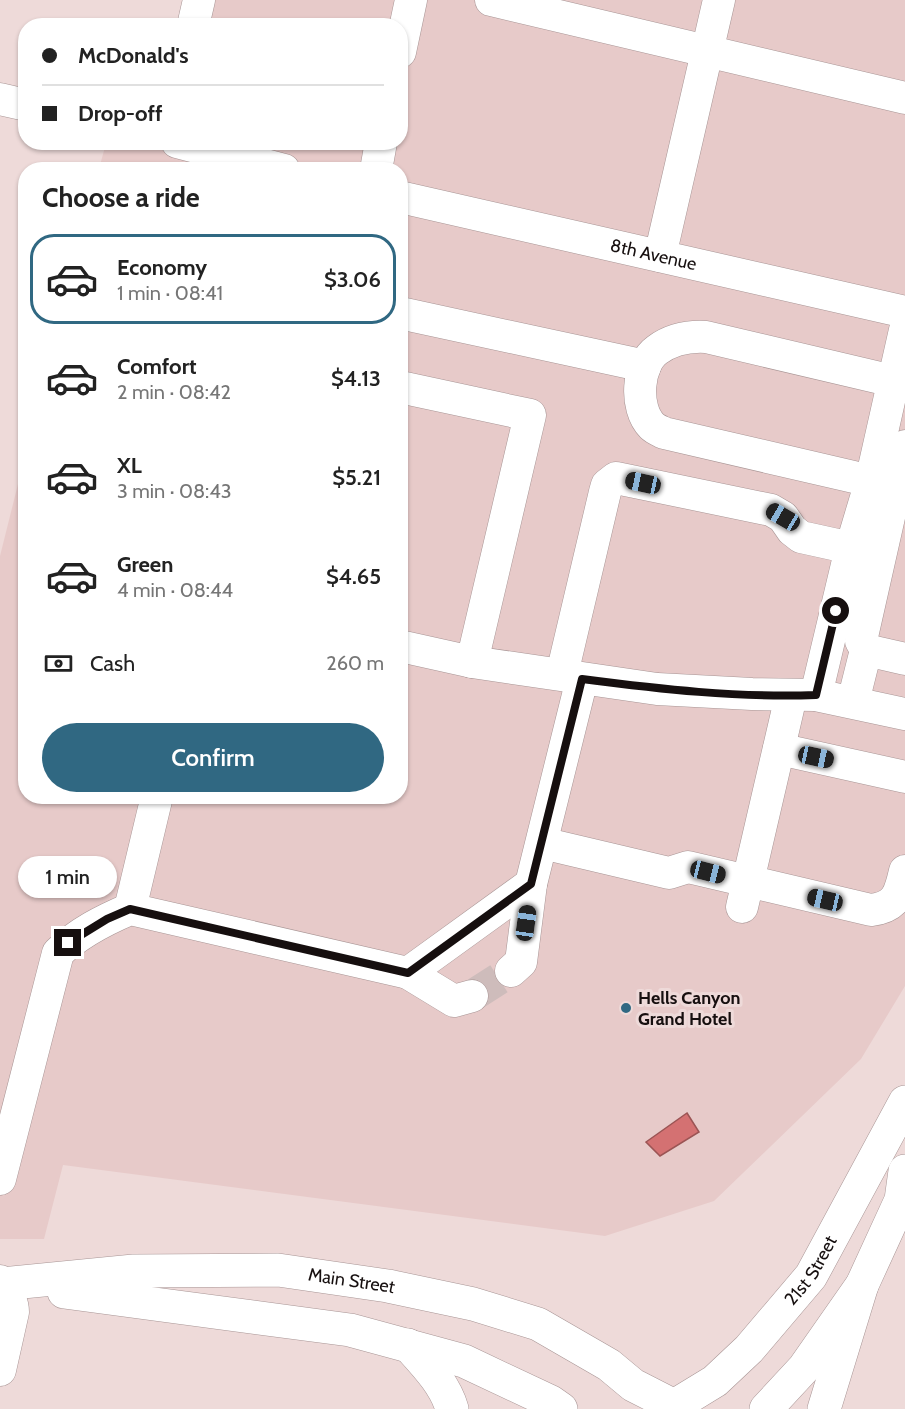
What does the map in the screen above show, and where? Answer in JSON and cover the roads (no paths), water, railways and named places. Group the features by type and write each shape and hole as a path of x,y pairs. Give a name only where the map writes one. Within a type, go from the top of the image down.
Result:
{"main road":[{"name":"21st Street","path":"674,1408 715,1381 749,1349 811,1276 905,1102"},
{"path":"824,1409 862,1285 904,1190"},
{"name":"Main Street","path":"1,1283 134,1271 278,1270 388,1286 473,1304 538,1324 609,1365 633,1385 674,1408"},
{"path":"1,1283 350,1330 464,1361 551,1402 561,1409"},
{"path":"766,1409 804,1368 862,1285"},
{"path":"408,1345 448,1394 452,1409"}],"street":[{"path":"195,18 199,0"},
{"path":"407,18 411,0"},
{"path":"491,0 905,98"},
{"path":"660,256 719,0"},
{"path":"0,99 18,103"},
{"path":"198,150 231,162"},
{"name":"8th Avenue","path":"408,199 905,312"},
{"path":"408,315 645,366"},
{"path":"745,895 779,749 803,695 871,481 905,330"},
{"path":"871,481 664,433 652,426 641,404 642,377 648,359 656,350 679,339 706,337 893,381"},
{"path":"408,389 530,415 472,662"},
{"path":"853,702 866,650 861,641 897,500 905,446"},
{"path":"511,971 521,962 531,884 542,843 607,485 616,478 621,478 771,510 783,517 792,530 801,537 851,548"},
{"path":"408,648 472,662 657,689 803,695 853,702 905,714"},
{"path":"866,650 905,659"},
{"path":"779,749 905,777"},
{"path":"130,909 156,804"},
{"path":"542,843 669,873 688,867 745,895 871,910 881,909 895,900 900,892 905,871"},
{"path":"408,973 531,884"},
{"path":"0,1179 58,953 69,942 107,919 130,909 408,973 454,1001 471,996"},
{"path":"0,1370 13,1312 13,1305 1,1283"}],"tunnel":[{"path":"472,996 511,971"}],"place":[{"name":"Hells Canyon Grand Hotel","path":"626,1008"}]}
